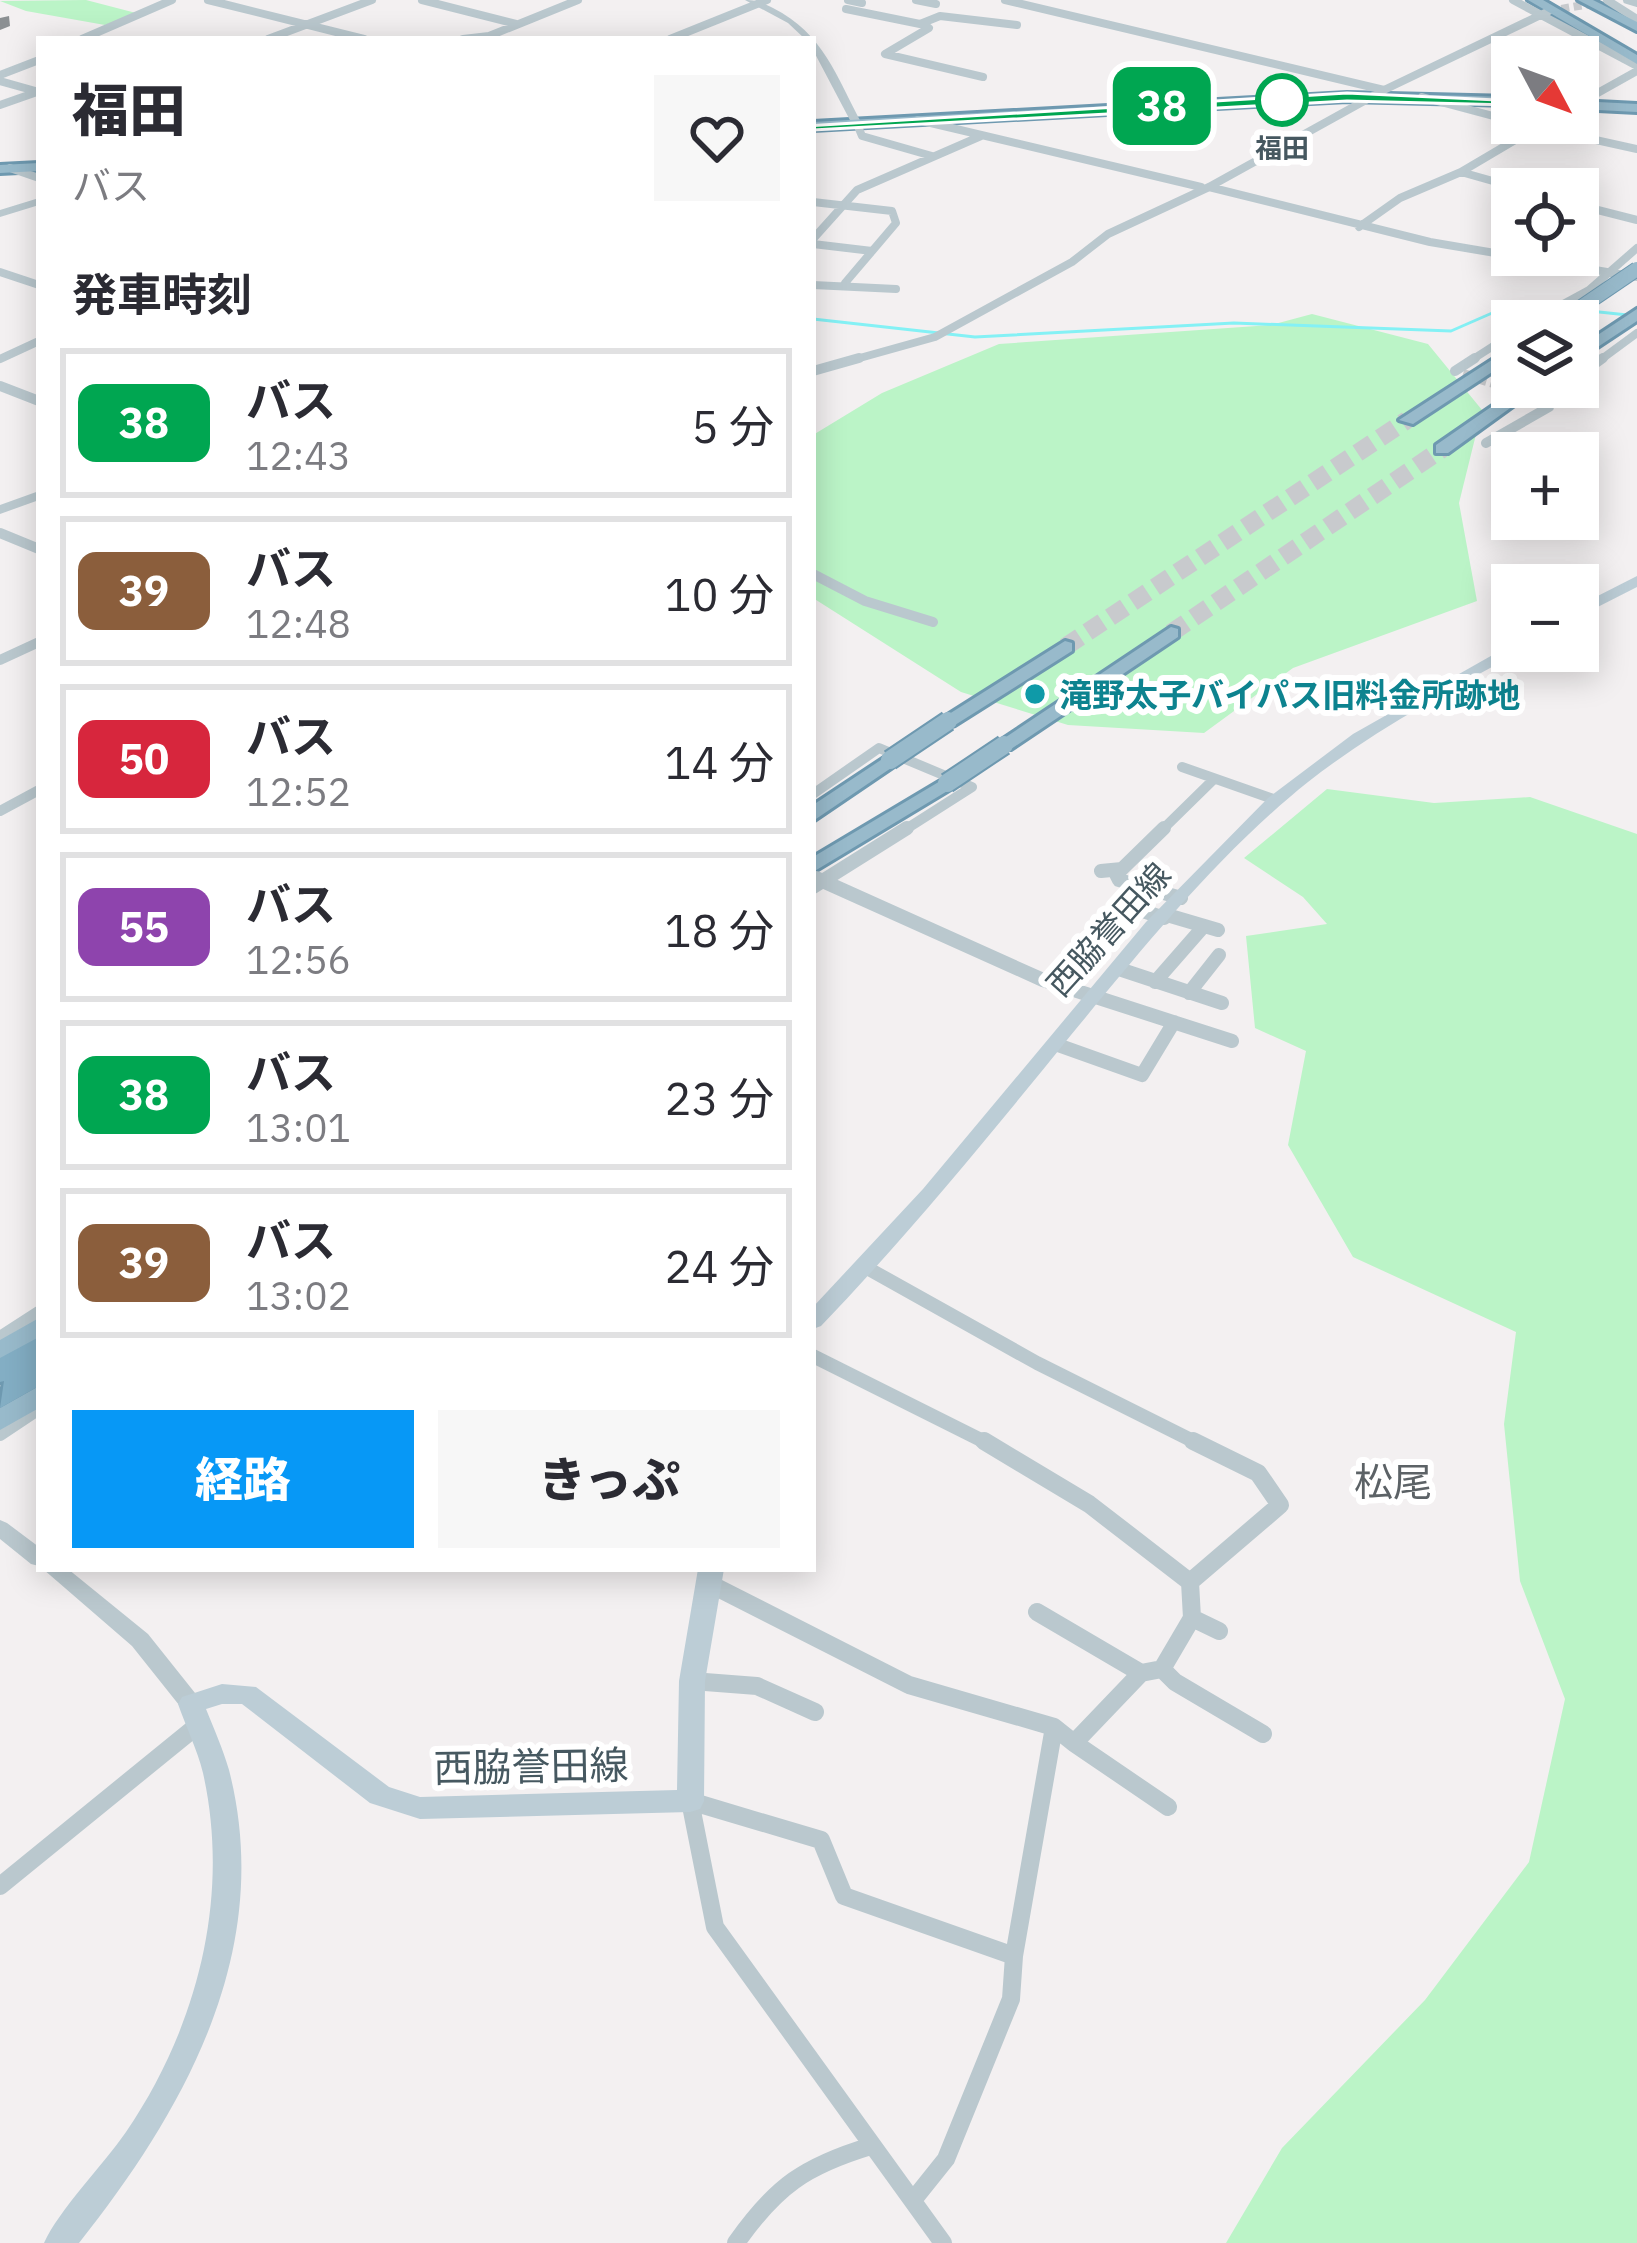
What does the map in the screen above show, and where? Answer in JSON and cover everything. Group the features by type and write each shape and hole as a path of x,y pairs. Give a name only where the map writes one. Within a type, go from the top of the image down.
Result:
{"highway":[{"path":"1564,0 1637,49"},
{"path":"1590,2 1637,23"},
{"path":"1543,6 1599,21 1637,39"},
{"path":"1543,6 1637,66"},
{"path":"816,126 1380,93 1491,100"},
{"path":"1599,106 1637,107"},
{"path":"5,168 36,167"},
{"path":"1598,296 1637,259"},
{"path":"1592,300 1637,273"},
{"path":"1599,343 1633,324"},
{"path":"1407,420 1491,366"},
{"path":"1442,449 1506,408"},
{"path":"816,878 947,783 1171,633"},
{"path":"816,813 1065,647"},
{"path":"0,1352 36,1329"},
{"path":"0,1372 36,1349"},
{"path":"0,1398 36,1374"},
{"path":"0,1421 36,1397"}],"main road":[{"path":"1599,601 1637,581"},
{"name":"西脇誉田線","path":"816,1318 867,1268 1092,998 1276,800 1403,709 1491,661"},
{"path":"690,1801 692,1681 711,1577"},
{"name":"西脇誉田線","path":"194,1714 222,1694 247,1694 380,1795 420,1808 690,1801"},
{"path":"60,2243 115,2177 160,2107 196,2038 226,1928 227,1876 218,1779 194,1714"}],"street":[{"path":"89,36 172,0"},
{"path":"208,0 352,36"},
{"path":"277,36 372,0"},
{"path":"422,0 519,25"},
{"path":"475,36 519,25 578,0"},
{"path":"848,0 865,1"},
{"path":"916,0 936,4"},
{"path":"1005,0 1380,93"},
{"path":"1513,0 1543,6"},
{"path":"1590,2 1610,0 1637,23"},
{"path":"1627,0 1637,3"},
{"path":"677,36 758,1 808,36"},
{"path":"865,1 846,9 929,28 884,54 983,77"},
{"path":"816,369 935,337 1072,262 1108,235 1543,6"},
{"path":"920,24 940,16 1017,25"},
{"path":"816,47 862,136 932,156"},
{"path":"2,81 36,62"},
{"path":"1599,91 1637,66"},
{"path":"2,81 36,91"},
{"path":"0,105 36,93"},
{"path":"1422,97 1491,116"},
{"path":"918,120 1359,226 1613,273 1637,273"},
{"path":"818,224 857,190 981,136"},
{"path":"1599,140 1637,149"},
{"path":"1359,226 1400,198 1461,172 1508,144"},
{"path":"5,168 36,177"},
{"path":"1461,172 1491,180"},
{"path":"0,214 36,202"},
{"path":"816,202 892,211 896,223 845,283"},
{"path":"1599,211 1637,220"},
{"path":"816,242 872,251"},
{"path":"1573,300 1613,273 1637,248"},
{"path":"0,272 36,284"},
{"path":"816,285 896,289"},
{"path":"1599,356 1633,324"},
{"path":"0,358 36,342"},
{"path":"1459,372 1491,349"},
{"path":"0,386 36,400"},
{"path":"1486,443 1547,408"},
{"path":"0,510 36,496"},
{"path":"0,533 36,548"},
{"path":"816,576 865,601 933,622"},
{"path":"0,660 36,643"},
{"path":"816,792 879,748 972,787 816,878"},
{"path":"1182,767 1276,800"},
{"path":"1155,982 1211,928 1171,910 1108,871 1123,869 1212,781"},
{"path":"0,811 36,792"},
{"path":"816,878 1092,998 1232,1041"},
{"path":"1131,908 1171,910"},
{"path":"1189,993 1219,955"},
{"path":"1119,969 1222,1003"},
{"path":"1055,1044 1142,1075 1174,1022"},
{"path":"867,1268 1037,1364 1258,1474 1280,1505 1190,1582"},
{"path":"0,1338 36,1315"},
{"path":"816,1357 993,1444 1078,1495 1143,1540 1190,1582 1192,1618 1162,1669 1141,1673 1074,1743"},
{"path":"0,1434 36,1410"},
{"path":"0,1528 36,1556"},
{"path":"0,1886 194,1714 140,1640 58,1572"},
{"path":"711,1577 909,1685 1054,1727 1168,1807"},
{"path":"1037,1612 1141,1673"},
{"path":"1192,1618 1220,1630"},
{"path":"1162,1669 1175,1682 1263,1734"},
{"path":"692,1681 757,1686 815,1712"},
{"path":"914,2199 946,2159 1011,1999 1013,1956 1054,1727"},
{"path":"944,2243 715,1927 690,1801 821,1840 844,1896 1013,1956"},
{"path":"736,2243 772,2190 830,2158 871,2146"}],"green space":[{"path":"86,0 136,13 105,25 26,11 0,1"},
{"path":"1312,314 1428,344 1482,410 1459,503 1477,601 1293,668 1204,733 1068,725 961,692 816,600 816,433 882,393 999,344 1271,325"},
{"path":"1327,789 1434,803 1530,797 1637,834 1637,2243 1226,2243 1282,2148 1425,2000 1529,1862 1565,1699 1520,1581 1504,1424 1516,1332 1353,1257 1288,1145 1306,1051 1255,1028 1246,936 1327,924 1303,897 1244,858"}],"waterway":[{"path":"816,319 975,337 1234,323 1451,331 1515,303 1637,316"}],"tunnel":[{"path":"1549,11 1596,3"},
{"path":"1463,374 1491,382"},
{"path":"1065,647 1407,420"},
{"path":"1171,633 1442,449"}],"bus line":[{"name":"38","path":"816,126 1347,97 1491,100"}],"place":[{"name":"福田","path":"1282,100"},
{"name":"滝野太子バイパス旧料金所跡地","path":"1035,694"}],"district":[{"name":"松尾","path":"1393,1481"}]}
